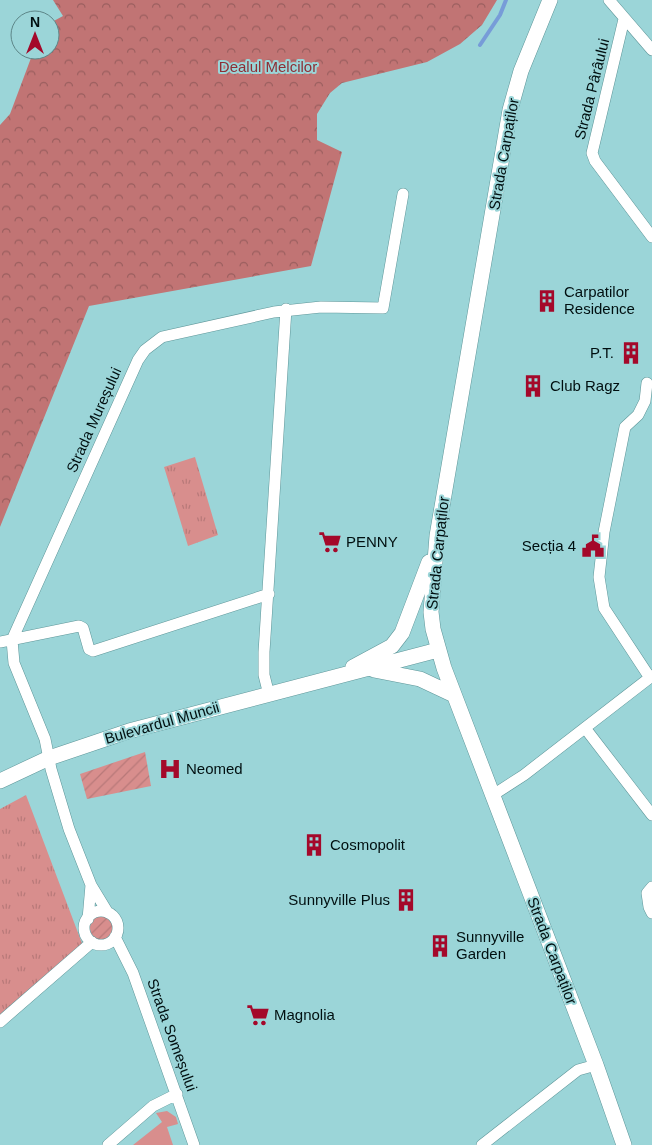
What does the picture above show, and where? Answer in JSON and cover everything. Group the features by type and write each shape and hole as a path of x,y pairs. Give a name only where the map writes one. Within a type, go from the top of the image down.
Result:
{"main road":[{"name":"Strada Carpaților","path":"550,0 521,71 510,110 437,536 431,612 438,650 596,1064 624,1145"},
{"name":"Bulevardul Muncii","path":"329,680 382,652 398,639 411,612 437,536"},
{"name":"Bulevardul Muncii","path":"0,781 49,758 129,732 438,650"},
{"name":"Bulevardul Muncii","path":"370,669 420,679 454,694"}],"street":[{"path":"610,0 624,19 652,50"},
{"name":"Strada Pârâului","path":"624,19 592,153 595,161 652,237"},
{"name":"Strada Mureșului","path":"6,641 138,360 145,350 154,341 174,333 286,309 383,308 404,194"},
{"path":"269,695 264,674 264,652 286,309"},
{"path":"493,795 524,775 651,677 604,608 599,577 604,532 625,427 638,415 646,401 648,383"},
{"path":"49,758 45,738 6,641 79,626 83,628 89,649 93,651 269,594"},
{"path":"585,728 652,815"},
{"name":"Strada Someșului","path":"49,758 57,793 91,885 108,913 117,922 118,930 115,937 133,973 194,1145"},
{"name":"Strada Someșului","path":"91,885 86,934 92,942"},
{"path":"652,887 647,893 652,913"},
{"path":"88,919 96,912 108,913"},
{"path":"0,1022 92,942 102,945 115,937"},
{"path":"482,1145 578,1070 596,1064"},
{"path":"108,1145 154,1106 177,1094"}],"green space":[{"name":"Dealul Melcilor","path":"53,0 497,0 482,25 460,44 427,62 342,83 330,93 317,114 317,140 342,152 311,266 89,306 0,527 0,125 10,114 30,60 60,60 60,18 63,16"},
{"path":"195,457 218,535 188,546 164,467"},
{"path":"145,752 151,786 87,799 80,774"},
{"path":"26,795 83,946 0,1018 0,809"},
{"path":"102,916 111,919 114,928 111,937 102,940 93,937 90,928 93,919"},
{"path":"167,1111 176,1117 178,1124 167,1127 173,1145 133,1145 162,1122 156,1113"}],"waterway":[{"path":"480,45 500,15 506,0"}],"place":[{"name":"Carpatilor Residence","path":"547,301"},
{"name":"P.T.","path":"631,353"},
{"name":"Club Ragz","path":"533,386"},
{"name":"PENNY","path":"330,542"},
{"name":"Secția 4","path":"593,546"},
{"name":"Neomed","path":"170,769"},
{"name":"Cosmopolit","path":"314,845"},
{"name":"Sunnyville Plus","path":"406,900"},
{"name":"Sunnyville Garden","path":"440,946"},
{"name":"Magnolia","path":"258,1015"}]}
